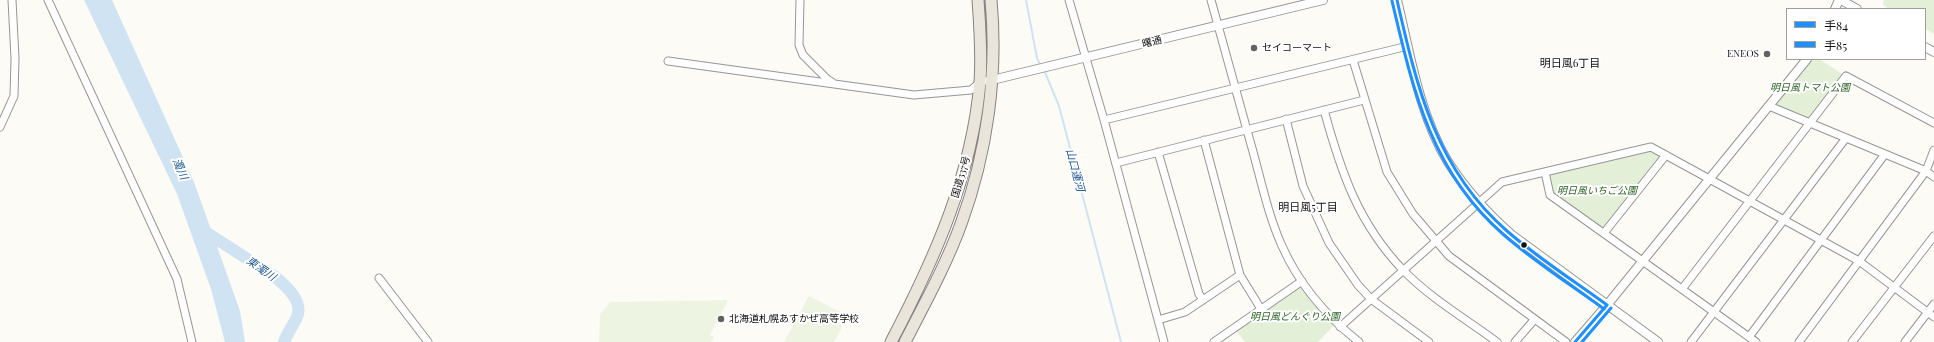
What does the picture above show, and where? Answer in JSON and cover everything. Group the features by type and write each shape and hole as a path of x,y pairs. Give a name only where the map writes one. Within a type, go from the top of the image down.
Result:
{"highway":[{"name":"国道337号","path":"891,342 923,280 949,219 967,164 980,82 978,0"},
{"name":"国道337号","path":"905,342 936,284 961,223 979,165 992,81 993,29 991,0"}],"street":[{"path":"0,127 14,96 15,58 12,0"},
{"path":"48,0 177,279 192,342"},
{"path":"800,0 799,45 803,56 833,83"},
{"path":"1069,0 1116,162 1164,342"},
{"path":"1211,0 1281,245 1315,300 1340,327 1359,342"},
{"name":"曙通","path":"980,82 992,81 1085,59 1324,0"},
{"path":"1397,0 1422,99 1436,139 1448,162 1479,204 1512,236 1658,342"},
{"path":"1840,0 1855,8"},
{"path":"1104,120 1408,46"},
{"path":"1353,60 1387,172 1413,214 1449,256 1472,275 1566,342"},
{"path":"1575,342 1607,305 1806,60"},
{"path":"668,61 818,83 833,83 914,95 971,90 980,82"},
{"path":"1682,289 1846,76 1934,123"},
{"path":"1116,162 1364,100"},
{"path":"1769,106 1926,171 1934,177"},
{"path":"1324,110 1340,165 1360,212 1372,232 1404,270 1428,291 1497,342"},
{"path":"1286,120 1303,186 1329,243 1358,285 1371,299 1429,342"},
{"path":"1692,342 1846,138"},
{"path":"1204,140 1240,276 1261,309"},
{"path":"1340,327 1502,182 1651,147 1860,261 1931,315"},
{"path":"1799,342 1926,171 1934,150"},
{"path":"1158,152 1199,294 1203,300"},
{"path":"1749,337 1885,154"},
{"path":"1604,233 1666,155"},
{"path":"1545,172 1550,195 1756,342"},
{"path":"1852,342 1934,236"},
{"path":"1158,320 1185,312 1240,276"},
{"path":"379,278 428,342"},
{"path":"1214,342 1302,281"},
{"path":"1906,342 1931,315 1934,304"},
{"path":"1515,342 1534,320"}],"green space":[{"path":"1884,0 1934,0 1934,34 1926,30 1926,8 1888,8 1883,5"},
{"name":"明日風トマト公園","path":"1806,60 1821,60 1846,76 1810,123 1769,106"},
{"name":"明日風いちご公園","path":"1651,147 1666,155 1604,233 1550,195 1545,172"},
{"name":"明日風どんぐり公園","path":"1302,281 1336,323 1318,342 1245,342 1234,328"},
{"path":"809,296 848,316 834,342 784,342"},
{"path":"728,300 710,335 714,337 711,342 599,342 600,314 610,302"}],"water":[{"name":"濁川","path":"84,0 112,0 194,182 240,311 245,342 225,342 211,289 177,194"}],"waterway":[{"name":"山口運河","path":"1026,0 1037,58 1041,67"},
{"name":"山口運河","path":"1044,70 1059,106 1121,342"},
{"name":"東濁川","path":"204,231 274,276 296,299 298,305 297,317 284,342"}],"transit line":[{"name":"手84","path":"1397,0 1422,95 1446,154 1463,181 1483,207 1507,231 1544,260 1607,305"},
{"name":"手85","path":"1392,1 1417,98 1428,128 1442,157 1459,184 1479,211 1504,235 1541,264 1604,309"},
{"name":"手84","path":"1575,342 1607,305"},
{"name":"手85","path":"1582,342 1611,308"}],"place":[{"name":"セイコーマート","path":"1254,48"},
{"name":"ENEOS","path":"1767,54"},
{"name":"北海道札幌あすかぜ高等学校","path":"721,319"}],"district":[{"name":"明日風6丁目","path":"1570,64"},
{"name":"明日風5丁目","path":"1308,208"}]}
